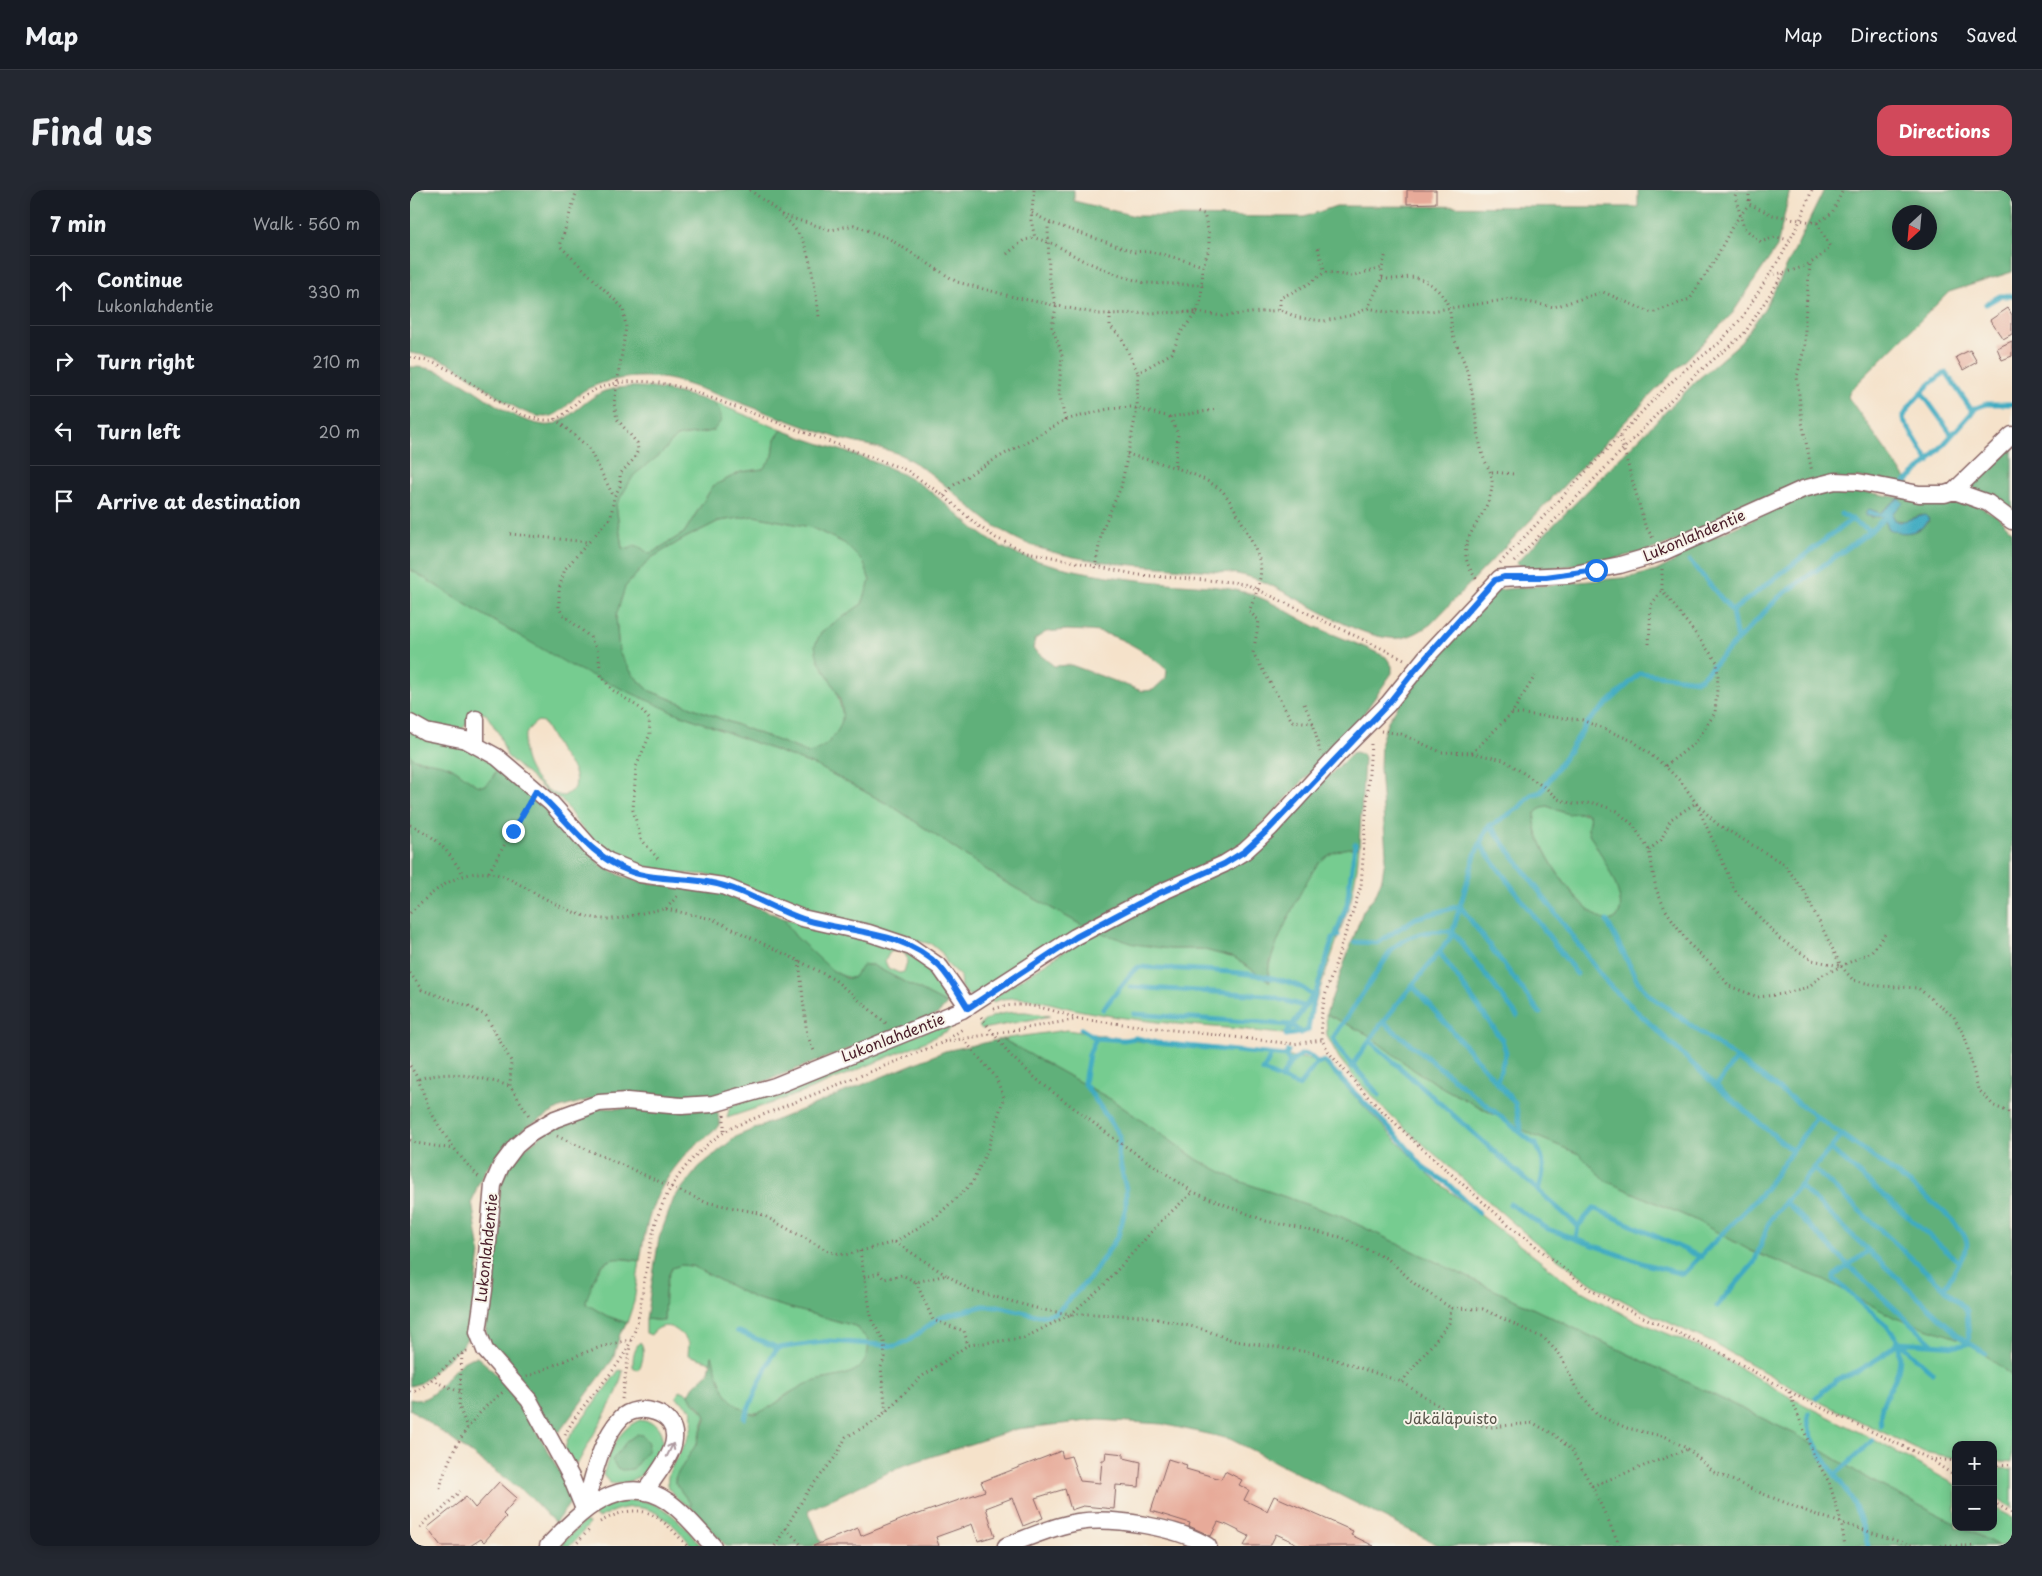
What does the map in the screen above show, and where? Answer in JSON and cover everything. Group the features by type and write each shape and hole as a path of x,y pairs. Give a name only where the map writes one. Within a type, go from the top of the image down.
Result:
{"street":[{"path":"1954,491 2012,435"},
{"name":"Lukonlahdentie","path":"584,1509 558,1453 529,1400 485,1350 479,1338 478,1323 484,1290 493,1185 501,1166 516,1146 539,1128 588,1107 612,1102 681,1106 724,1102 769,1088 901,1035 974,1015 1054,949 1155,895 1233,859 1270,828 1324,770 1371,725 1415,670 1481,596 1494,575 1546,577 1586,572 1661,552 1814,485 1845,481 1919,494 1944,494 1954,491 1988,502 2012,521"},
{"path":"476,718 476,745"},
{"path":"410,723 426,732 457,738 476,745 497,757 536,791 603,858 629,871 676,879 702,881 741,892 802,918 870,933 911,946 940,967 974,1015"},
{"path":"584,1509 602,1451 617,1422 631,1411 647,1410 662,1416 673,1428 674,1439 671,1450 645,1492"},
{"path":"548,1546 584,1509 598,1500 632,1491 645,1492 662,1498 677,1508 713,1546"},
{"path":"1006,1546 1054,1528 1078,1522 1098,1521 1182,1532 1208,1546"}],"path":[{"path":"577,190 560,246 623,308 626,327 614,403 618,419 637,442 638,450 634,459 620,474 620,486 614,497 611,517 600,532 565,570 558,589 559,607 562,614 590,637 598,652 601,675 611,689 640,708 649,719 650,734 636,767 633,810 641,839 676,879"},
{"path":"750,190 781,215 801,238 813,276 820,317"},
{"path":"1034,190 1032,213 1035,238"},
{"path":"1737,190 1735,196 1744,228 1761,242 1775,237 1790,240"},
{"path":"1181,312 1197,312 1222,316 1280,310 1300,318 1324,321 1353,315 1368,308 1409,312 1511,299 1554,307 1603,292 1652,313 1690,299 1740,215 1749,204 1749,190"},
{"path":"1494,575 1681,372 1731,332 1770,275 1790,240 1801,219 1812,190"},
{"path":"1817,223 1832,212 1843,190"},
{"path":"1749,204 1773,215 1817,223 1830,247 1820,259 1810,265 1770,275"},
{"path":"1138,373 1172,353 1181,332 1197,312 1203,285 1203,266 1210,234 1204,214 1196,212"},
{"path":"1032,213 1051,223 1135,252 1179,258 1203,266"},
{"path":"781,215 831,230 854,225 888,238 957,282 1056,307 1110,314 1197,312"},
{"path":"1051,223 1048,226 1049,276 1056,307 1052,327 1062,354 1059,391 1065,420"},
{"path":"1007,254 1024,240 1035,238 1048,242 1082,260 1136,281 1203,285"},
{"path":"1318,248 1325,272"},
{"path":"1368,308 1382,278 1382,268 1386,253"},
{"path":"1810,265 1805,318 1805,346 1797,376 1802,422 1814,485"},
{"path":"1280,310 1280,298 1307,286 1325,272 1351,276 1382,268"},
{"path":"1382,278 1390,280 1406,276 1420,279 1445,298 1449,308 1453,334 1468,375 1483,456 1492,472 1490,492 1483,514 1471,529 1465,549 1470,571 1480,584 1494,575 1622,450 1694,375 1744,334 1784,273"},
{"path":"1096,568 1102,530 1121,486 1137,409 1138,373 1121,337 1110,326 1110,314"},
{"path":"410,358 432,362 448,368 519,412 540,419 555,419 586,395 603,387 640,381 664,383 718,400 814,438 906,470 944,496 977,525 1010,546 1046,558 1096,568 1139,575 1232,582 1258,588 1409,662"},
{"path":"944,496 954,485 978,468 1065,420 1108,409 1131,407 1170,417 1214,410"},
{"path":"1170,417 1178,434 1175,467"},
{"path":"555,419 588,447 614,497"},
{"path":"1620,437 1622,450 1645,525 1661,552 1662,590 1717,662 1718,677 1715,713 1695,743 1665,766"},
{"path":"1127,454 1175,467 1222,490 1235,509 1261,564 1258,588 1249,611 1259,621 1253,653 1292,721 1313,723"},
{"path":"1492,472 1514,474"},
{"path":"510,534 589,542"},
{"path":"1649,644 1651,605 1662,590"},
{"path":"1472,753 1512,713 1535,676"},
{"path":"1304,704 1313,723 1324,770"},
{"path":"1512,713 1582,720 1633,741 1665,766 1684,784 1696,803 1736,892 1780,939 1812,960 1840,966"},
{"path":"1886,933 1871,952 1840,966 1808,986 1783,994 1758,997 1730,986 1716,968 1689,944 1665,909 1656,889 1649,850 1633,825 1617,811 1595,802 1573,804 1558,799 1547,789 1504,760 1472,753 1441,752 1401,734 1371,725 1362,886 1325,996 1320,1018 1322,1040 1344,1071 1396,1125 1508,1224 1579,1282 1607,1300 1704,1345 1789,1392 1930,1459 1952,1474"},
{"path":"489,872 536,791"},
{"path":"1649,850 1661,840 1671,819 1696,803"},
{"path":"1696,803 1718,824 1784,864 1804,890 1840,966 1853,980 1878,986 1918,988 1954,1016 1965,1037 1978,1089 1994,1106 2012,1113"},
{"path":"410,825 432,836 446,848 462,874"},
{"path":"410,913 440,887 462,874 489,872 589,917 610,919 651,910 666,910 712,919 835,980 901,1035"},
{"path":"666,910 676,896 702,881"},
{"path":"799,961 807,1035 815,1051 816,1068"},
{"path":"410,973 422,990 469,1006 486,1016 511,1061 510,1086 539,1128 705,1202 759,1213 830,1252 845,1255 895,1242 937,1216 972,1182 988,1149 1004,1097 995,1076 963,1039"},
{"path":"990,1010 1008,1006 1032,1006 1049,1008 1079,1019 1293,1044 1322,1040"},
{"path":"974,1015 985,1013"},
{"path":"974,1015 1012,1056 1041,1083 1116,1140 1193,1192 1266,1221 1340,1237 1388,1259 1416,1285 1452,1308 1483,1309 1545,1339 1561,1356 1575,1386 1597,1415 1627,1428 1666,1437 1688,1449 1714,1472 1811,1513 1841,1521 1910,1545 1925,1546"},
{"path":"617,1422 631,1342 638,1322 655,1223 672,1186 698,1154 724,1132 944,1042 1079,1019"},
{"path":"944,1042 966,1026"},
{"path":"410,1066 419,1078 430,1110 453,1149 479,1177 493,1185"},
{"path":"419,1078 436,1073 453,1074 482,1078 510,1086"},
{"path":"410,1140 416,1143 453,1149"},
{"path":"775,1546 808,1491 838,1455 846,1437 886,1412 921,1376 968,1345 1024,1338 1071,1314 1105,1284 1162,1221 1193,1192"},
{"path":"895,1242 970,1290 1042,1310 1071,1314 1143,1316 1199,1328 1235,1341 1315,1353 1402,1382 1462,1421 1491,1427 1533,1423 1555,1435 1572,1452 1592,1486 1620,1546"},
{"path":"860,1251 872,1321 884,1341 885,1357 881,1367 886,1412"},
{"path":"864,1277 879,1273 884,1279 902,1275 916,1282 947,1275"},
{"path":"916,1282 933,1320 964,1331 968,1345"},
{"path":"1402,1382 1449,1323 1452,1308"},
{"path":"440,1488 451,1454 467,1428 483,1408 515,1382 568,1358 609,1345 631,1342"},
{"path":"558,1453 572,1422 631,1342"},
{"path":"410,1392 422,1389 462,1353 472,1350 485,1350"},
{"path":"462,1353 460,1412 467,1428"},
{"path":"430,1380 460,1392"},
{"path":"1789,1392 1814,1456 1829,1482 1841,1521 1844,1546"},
{"path":"1592,1486 1688,1449"},
{"path":"1930,1459 1952,1461"},
{"path":"1997,1464 2012,1465"},
{"path":"420,1528 427,1519 439,1513 460,1491"},
{"path":"1997,1504 2012,1513"},
{"path":"574,1546 595,1524 617,1513 633,1510 659,1517 687,1546"},
{"path":"786,1528 802,1546"},
{"path":"1941,1546 1979,1546"}],"green space":[{"path":"410,190 1074,190 1074,201 1135,216 1304,217 1336,206 1638,207 1638,190 1790,190 1777,247 1732,314 1647,399 1431,624 1421,631 1401,638 1366,633 1253,578 1220,572 1086,559 1028,544 995,526 936,478 905,457 873,446 825,434 674,380 642,377 613,380 585,390 561,411 550,416 532,415 519,410 448,363 424,355 410,353"},
{"path":"1824,190 2012,190 2012,272 1949,292 1850,391 1848,397 1912,487 1858,477 1653,549 1602,562 1546,569 1525,568 1516,563 1696,381 1741,342 1764,309"},
{"path":"410,367 429,369 446,374 509,413 544,425 552,425 559,422 605,391 618,388 646,387 713,402 719,410 721,421 713,431 676,437 661,454 634,475 616,505 622,548 629,549 638,546 650,554 684,533 713,486 741,472 763,469 773,456 775,439 782,430 869,460 902,474 930,491 987,538 1012,552 1031,559 1089,573 1148,581 1227,588 1246,592 1266,600 1314,626 1386,657 1392,666 1392,673 1358,722 1244,844 1085,927 1003,881 895,808 819,767 671,711 573,667 470,607 410,569","holes":["754,516 810,527 844,543 864,563 870,581 862,604 821,632 815,645 819,661 839,697 842,715 841,724 830,741 821,748 809,753 650,691 633,675 619,652 616,616 625,587 651,558 719,521","1067,630 1097,632 1122,640 1161,664 1167,670 1166,678 1153,690 1142,691 1071,665 1054,666 1033,649 1035,639 1046,632"]},
{"path":"713,402 782,430 775,439 773,456 763,469 741,472 713,486 684,533 650,554 635,545 630,549 622,548 616,505 634,474 661,454 676,437 713,431 719,410"},
{"path":"2012,444 2012,513 1970,487 1969,484"},
{"path":"1847,489 1896,497 1975,504 1997,516 2012,531 2012,1376 1988,1357 1960,1339 1895,1318 1825,1280 1751,1251 1695,1220 1606,1181 1579,1154 1533,1135 1445,1089 1414,1070 1367,1034 1326,1014 1363,911 1376,894 1382,878 1386,853 1380,768 1381,741 1388,721 1401,701 1459,629 1497,590 1631,577 1656,571 1672,563 1687,549 1816,491","holes":["1896,500 1900,506 1892,514 1895,520 1905,521 1922,515 1929,521 1916,531 1905,533 1889,529 1883,517 1878,515 1871,518 1872,510 1880,513","1547,806 1568,814 1584,812 1589,814 1589,833 1614,881 1619,896 1620,908 1617,917 1607,921 1583,905 1548,858 1540,841 1535,813 1542,807"]},
{"path":"754,516 810,527 844,543 864,563 870,581 862,604 821,632 820,662 834,683 843,715 841,726 825,748 809,753 650,691 633,675 619,653 616,616 625,587 651,558 719,521"},
{"path":"410,569 470,607 671,711 819,767 895,808 1003,881 1085,927 977,997 968,995 961,987 960,976 948,965 942,953 931,944 823,918 710,875 676,873 628,863 602,849 578,824 563,801 546,791 507,756 499,734 486,714 475,712 461,731 432,728 410,715","holes":["538,721 543,722 560,752 573,769 576,780 575,788 564,796 553,793 542,786 527,764 524,740 529,730"]},
{"path":"410,730 463,745 498,767 490,782 484,786 478,786 451,767 414,759 410,755"},
{"path":"1352,753 1362,754 1364,759 1359,848 1343,849 1328,855 1314,869 1299,895 1277,944 1269,966 1270,982 1235,958 1201,949 1169,949 1134,944 1096,931 1250,855"},
{"path":"410,755 414,759 448,766 472,782 483,786 488,784 493,778 498,767 558,819 601,865 624,877 644,882 720,892 783,918 795,936 833,971 846,978 853,978 863,965 872,965 947,1004 938,1014 717,1100 588,1100 560,1108 523,1129 490,1163 478,1184 472,1202 480,1252 470,1334 462,1346 421,1383 410,1386"},
{"path":"1547,806 1562,812 1589,814 1589,833 1608,866 1619,895 1620,908 1617,917 1607,921 1584,905 1571,891 1548,858 1540,841 1535,813 1542,807"},
{"path":"1348,847 1359,848 1351,900 1305,1032 1281,1034 1139,1020 1098,1014 1025,998 1003,999 993,1002 989,1000 1096,931 1169,949 1201,949 1235,958 1269,981 1269,968 1272,956 1283,928 1312,872 1324,858"},
{"path":"783,918 901,949 933,972 947,990 949,999 947,1004 872,965 863,965 853,978 844,976 813,955","holes":["899,950 906,955 907,962 904,972 899,973 888,968 885,961 890,952"]},
{"path":"1026,1012 1050,1016 982,1029 979,1026 995,1016"},
{"path":"970,1014 947,1031 922,1043 804,1092 727,1118 730,1106"},
{"path":"1326,1014 1367,1034 1414,1070 1445,1089 1533,1135 1579,1154 1606,1181 1695,1220 1751,1251 1825,1280 1932,1329 1960,1339 1988,1357 2012,1376 2012,1462 1997,1460 1997,1441 1952,1441 1952,1457 1924,1452 1807,1396 1713,1343 1635,1307 1592,1284 1534,1241 1392,1117 1354,1077 1339,1058 1327,1036"},
{"path":"1067,1030 1151,1043 1312,1059 1325,1065 1430,1176 1574,1287 1630,1318 1697,1346 1729,1362 1795,1400 1869,1437 1952,1483 1952,1522 1870,1480 1795,1434 1340,1216 1239,1181 1198,1160 1112,1100 1002,1039"},
{"name":"Jäkäläpuisto","path":"1002,1039 1112,1100 1198,1160 1239,1181 1340,1216 1795,1434 1870,1480 1952,1522 1952,1531 1970,1531 1999,1546 1440,1546 1230,1439 1162,1424 1098,1420 1017,1429 902,1466 808,1510 823,1546 726,1546 690,1507 690,1503 675,1483 676,1476 697,1443 706,1418 703,1411 689,1394 694,1386 709,1372 712,1355 725,1391 736,1405 754,1414 768,1408 793,1391 811,1382 855,1370 863,1364 867,1354 868,1340 855,1326 754,1298 692,1266 681,1265 672,1268 667,1280 664,1321 646,1319 659,1238 674,1198 699,1167 737,1136 945,1051"},
{"path":"599,1108 717,1110 720,1123 718,1127 692,1148 662,1187 650,1213 640,1261 615,1259 609,1261 599,1269 595,1276 586,1304 607,1316 627,1323 620,1334 613,1359 560,1431 555,1433 487,1340 484,1317 494,1267 501,1178 518,1154 554,1125"},
{"path":"616,1258 640,1261 634,1302 627,1323 607,1316 586,1304 588,1290 599,1269 610,1260"},
{"path":"681,1265 692,1266 754,1298 855,1326 868,1340 867,1359 860,1368 851,1373 809,1384 791,1392 764,1411 751,1413 744,1411 731,1402 719,1380 712,1357 711,1362 688,1355 689,1343 681,1333 671,1327 661,1327 651,1335 646,1333 646,1319 664,1321 667,1280 672,1268"},
{"path":"640,1342 643,1348 643,1356 638,1370 633,1367 633,1360"},
{"path":"477,1357 505,1385 517,1401 571,1491 570,1503 555,1523 529,1496 410,1409 410,1399 420,1400 429,1396 459,1366 467,1360"},
{"path":"619,1370 623,1371 617,1392 578,1463 574,1463 565,1451 567,1440"},
{"path":"680,1390 689,1394 692,1401 706,1414 697,1443 675,1478 675,1483 690,1503 690,1507 675,1496 668,1485 673,1463 687,1439 692,1425 692,1410 676,1397"},
{"path":"640,1420 654,1423 661,1433 662,1443 659,1454 652,1465 632,1480 610,1483 603,1475 615,1443 626,1429"},
{"path":"637,1434 642,1435 648,1443 647,1451 633,1469 622,1470 617,1468 612,1460 627,1441"},
{"path":"1997,1468 2012,1469 2012,1508 1997,1499"},
{"path":"637,1500 666,1510 688,1530 701,1546 692,1546 670,1522 652,1511 642,1508 620,1509 598,1518 594,1516 607,1506 619,1502"},
{"path":"1997,1509 2012,1517 2012,1546 1999,1546 1970,1531 1997,1531"},
{"path":"585,1521 589,1523 588,1526 570,1546 559,1546"}],"water":[{"path":"1899,498 1903,503 1892,514 1895,520 1900,522 1925,515 1929,519 1926,524 1917,530 1906,533 1889,529 1883,517 1866,516 1866,512 1869,509 1880,513"}],"building":[{"path":"1407,190 1436,190 1436,203 1407,204"},
{"path":"2008,308 2012,315 2012,334 2003,339 1990,320"},
{"path":"2012,341 2012,356 2002,360 1997,348"},
{"path":"1970,350 1977,362 1963,370 1956,357"},
{"path":"1061,1451 1063,1458 1071,1456 1080,1481 1100,1483 1102,1460 1105,1460 1106,1452 1124,1454 1124,1458 1141,1462 1139,1487 1116,1485 1114,1509 1083,1506 1071,1510 1065,1489 1035,1498 1043,1518 1023,1526 1012,1498 986,1508 995,1536 978,1541 972,1524 936,1537 939,1546 813,1546 858,1528 861,1536 915,1514 985,1491 981,1482"},
{"path":"1168,1459 1187,1465 1186,1469 1221,1479 1225,1471 1242,1480 1239,1485 1249,1490 1244,1500 1267,1511 1274,1496 1353,1531 1351,1535 1374,1546 1302,1546 1276,1534 1270,1546 1244,1546 1249,1536 1227,1525 1218,1522 1211,1536 1189,1526 1190,1523 1151,1511"},
{"path":"499,1482 517,1498 503,1514 506,1517 484,1542 481,1539 470,1546 441,1546 427,1528 466,1497 475,1508"}],"waterway":[{"path":"1986,304 2000,296 2012,296"},
{"path":"1929,462 1903,419 1915,400 1928,386 1946,373 1973,412"},
{"path":"1922,393 1952,435"},
{"path":"1902,485 1927,463 1976,408 1986,404 2012,404"},
{"path":"1841,514 1871,531"},
{"path":"1351,1067 1379,1027 1451,937 1475,855 1487,828 1520,807 1531,795 1541,792 1589,721 1640,673 1697,680 1702,677 1779,597 1867,534 1888,515"},
{"path":"1737,640 1732,611 1852,519"},
{"path":"1690,561 1732,611"},
{"path":"1490,825 1608,984 1716,1086 1791,1150"},
{"path":"1336,934 1347,905 1355,844"},
{"path":"1480,844 1577,974"},
{"path":"1355,942 1377,943 1416,918 1460,906 1540,1013"},
{"path":"1607,921 1637,980 1648,994 1842,1135 1770,1220 1754,1263 1717,1306"},
{"path":"1379,1095 1340,1051 1333,1038 1393,948 1400,943 1421,933 1436,931 1453,932 1517,1016"},
{"path":"1286,1035 1308,1030 1312,1005 1333,938 1338,935"},
{"path":"1440,953 1502,1040 1506,1052 1497,1082"},
{"path":"1103,1009 1134,970 1139,967 1256,975 1299,986 1311,995"},
{"path":"1412,985 1515,1103 1521,1130"},
{"path":"1130,987 1266,995 1303,1006"},
{"path":"1286,1034 1314,994"},
{"path":"1134,1014 1292,1025 1301,1033"},
{"path":"1383,1022 1536,1145 1543,1162 1539,1190"},
{"path":"1081,1029 1096,1038"},
{"path":"744,1418 771,1357 778,1348 830,1341 895,1346 908,1341 939,1318 983,1306 998,1306 1039,1316 1056,1313 1090,1278 1118,1236 1126,1207 1126,1189 1118,1154 1120,1136 1084,1083 1089,1054 1096,1038 1124,1040 1136,1038 1157,1043 1286,1056"},
{"path":"1370,1041 1578,1226"},
{"path":"1281,1079 1290,1063 1286,1056 1288,1051"},
{"path":"1290,1063 1302,1054 1309,1055 1318,1063"},
{"path":"1271,1055 1263,1071 1299,1086 1316,1064 1324,1061 1340,1076"},
{"path":"1716,1086 1737,1058"},
{"path":"1339,1077 1400,1139 1425,1169 1447,1183 1479,1213"},
{"path":"1510,1204 1548,1229 1645,1264 1683,1274 1763,1192 1817,1116"},
{"path":"1842,1135 1892,1170 1934,1203 1963,1233 1967,1244 1961,1260 1944,1288 1967,1311 1969,1343 1959,1346 1898,1342"},
{"path":"1831,1149 1959,1262"},
{"path":"1813,1168 1944,1288"},
{"path":"1799,1185 1960,1337 1985,1353"},
{"path":"1785,1201 1847,1264 1933,1344"},
{"path":"1576,1239 1578,1226 1594,1208 1701,1257"},
{"path":"1868,1251 1834,1276 1834,1279 1886,1325 1902,1345 1933,1373"},
{"path":"737,1331 778,1348"},
{"path":"1816,1397 1838,1379 1858,1371 1882,1356 1898,1342"},
{"path":"1881,1426 1880,1415 1883,1405 1899,1368 1898,1342"},
{"path":"1809,1413 1810,1433 1822,1457 1851,1498 1868,1546"},
{"path":"1835,1475 1873,1440"}],"route":[{"path":"513,831 536,791 551,803 590,847 608,861 640,874 713,883 741,892 778,910 817,923 870,933 911,946 940,967 968,1008 1054,949 1155,895 1224,864 1245,851 1270,828 1359,732 1388,704 1415,670 1495,580 1504,577 1569,575 1596,570"}]}
